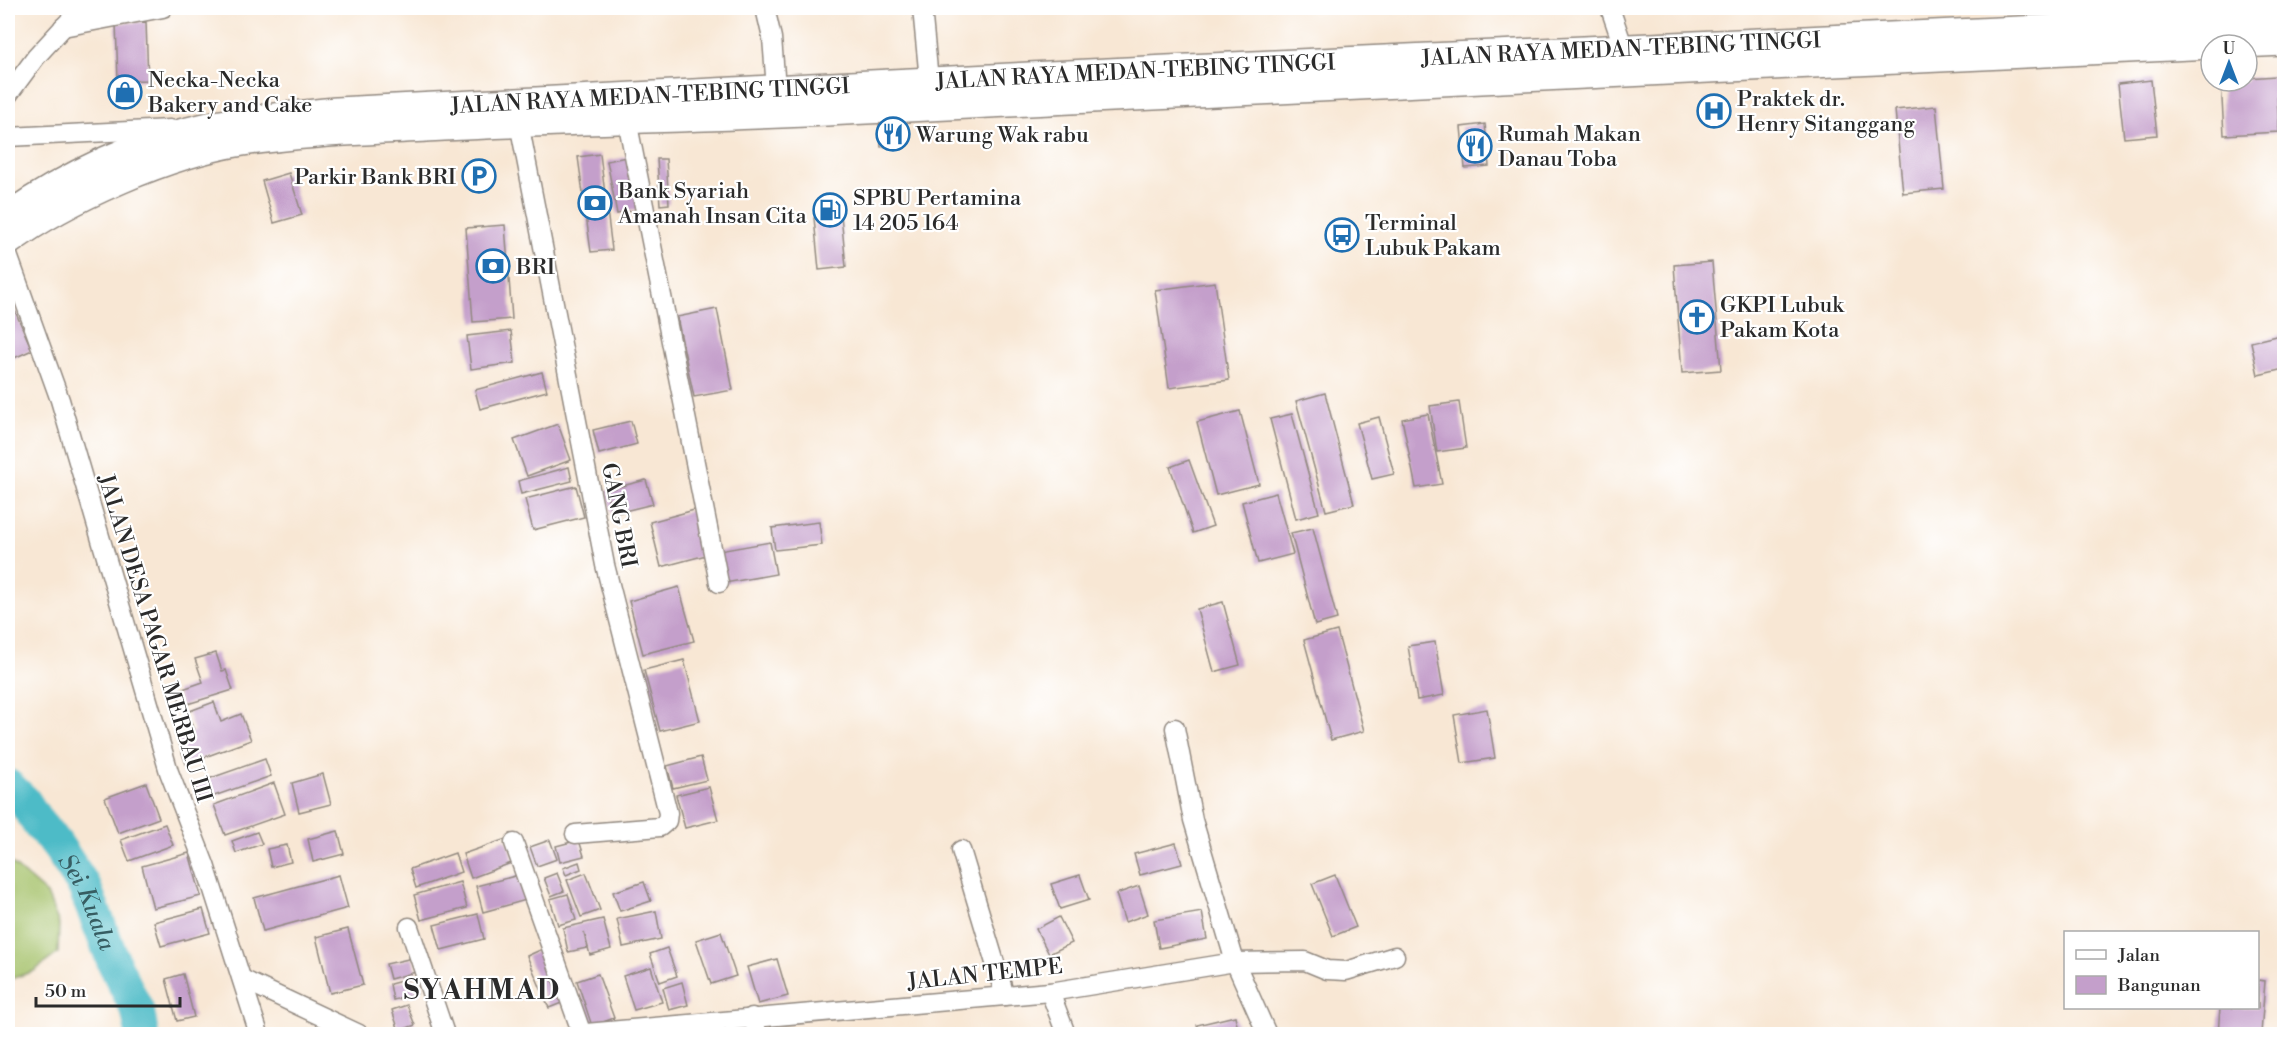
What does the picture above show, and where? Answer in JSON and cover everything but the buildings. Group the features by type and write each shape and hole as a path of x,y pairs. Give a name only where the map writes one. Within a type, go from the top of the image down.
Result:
{"highway":[{"name":"JALAN RAYA MEDAN-TEBING TINGGI","path":"1386,73 1624,49 1762,55 2080,17 2284,18"},
{"path":"2259,43 2284,42"},
{"name":"JALAN RAYA MEDAN-TEBING TINGGI","path":"8,242 61,207 199,152 240,142 339,133 519,123 627,120 1168,81 1762,55 2199,45"},
{"name":"JALAN RAYA MEDAN-TEBING TINGGI","path":"8,216 59,182 148,144 208,126 337,111 928,80 1168,81"}],"street":[{"path":"8,95 81,8"},
{"path":"63,27 163,8"},
{"path":"765,8 772,38 776,88"},
{"path":"922,8 928,80"},
{"path":"1610,8 1624,49"},
{"path":"627,120 719,583"},
{"name":"GANG BRI","path":"519,123 604,559 668,813 667,820 660,827 575,834"},
{"path":"8,137 208,126"},
{"name":"JALAN DESA PAGAR MERBAU III","path":"8,255 60,400 165,761 205,865 258,1032"},
{"path":"1175,728 1193,820 1235,962 1267,1035"},
{"path":"514,843 578,1034"},
{"path":"961,850 1005,996"},
{"path":"409,927 445,1035"},
{"name":"JALAN TEMPE","path":"578,1034 755,1026 1050,992 1235,962 1305,961 1335,972 1395,956"},
{"path":"243,984 359,1035"},
{"path":"1050,992 1066,1035"}],"green space":[{"path":"8,860 47,894 59,924 58,953 34,971 8,980"}],"waterway":[{"name":"Sei Kuala","path":"8,786 24,801 84,886 114,963 138,1012 142,1034"}],"place":[{"name":"Necka-Necka Bakery and Cake","path":"125,92"},
{"name":"Praktek dr. Henry Sitanggang","path":"1714,111"},
{"name":"Warung Wak rabu","path":"893,134"},
{"name":"Rumah Makan Danau Toba","path":"1475,146"},
{"name":"Parkir Bank BRI","path":"479,176"},
{"name":"Bank Syariah Amanah Insan Cita","path":"595,203"},
{"name":"SPBU Pertamina 14 205 164","path":"830,210"},
{"name":"Terminal Lubuk Pakam","path":"1342,235"},
{"name":"BRI","path":"493,266"},
{"name":"GKPI Lubuk Pakam Kota","path":"1697,317"}],"district":[{"name":"SYAHMAD","path":"482,989"}]}
